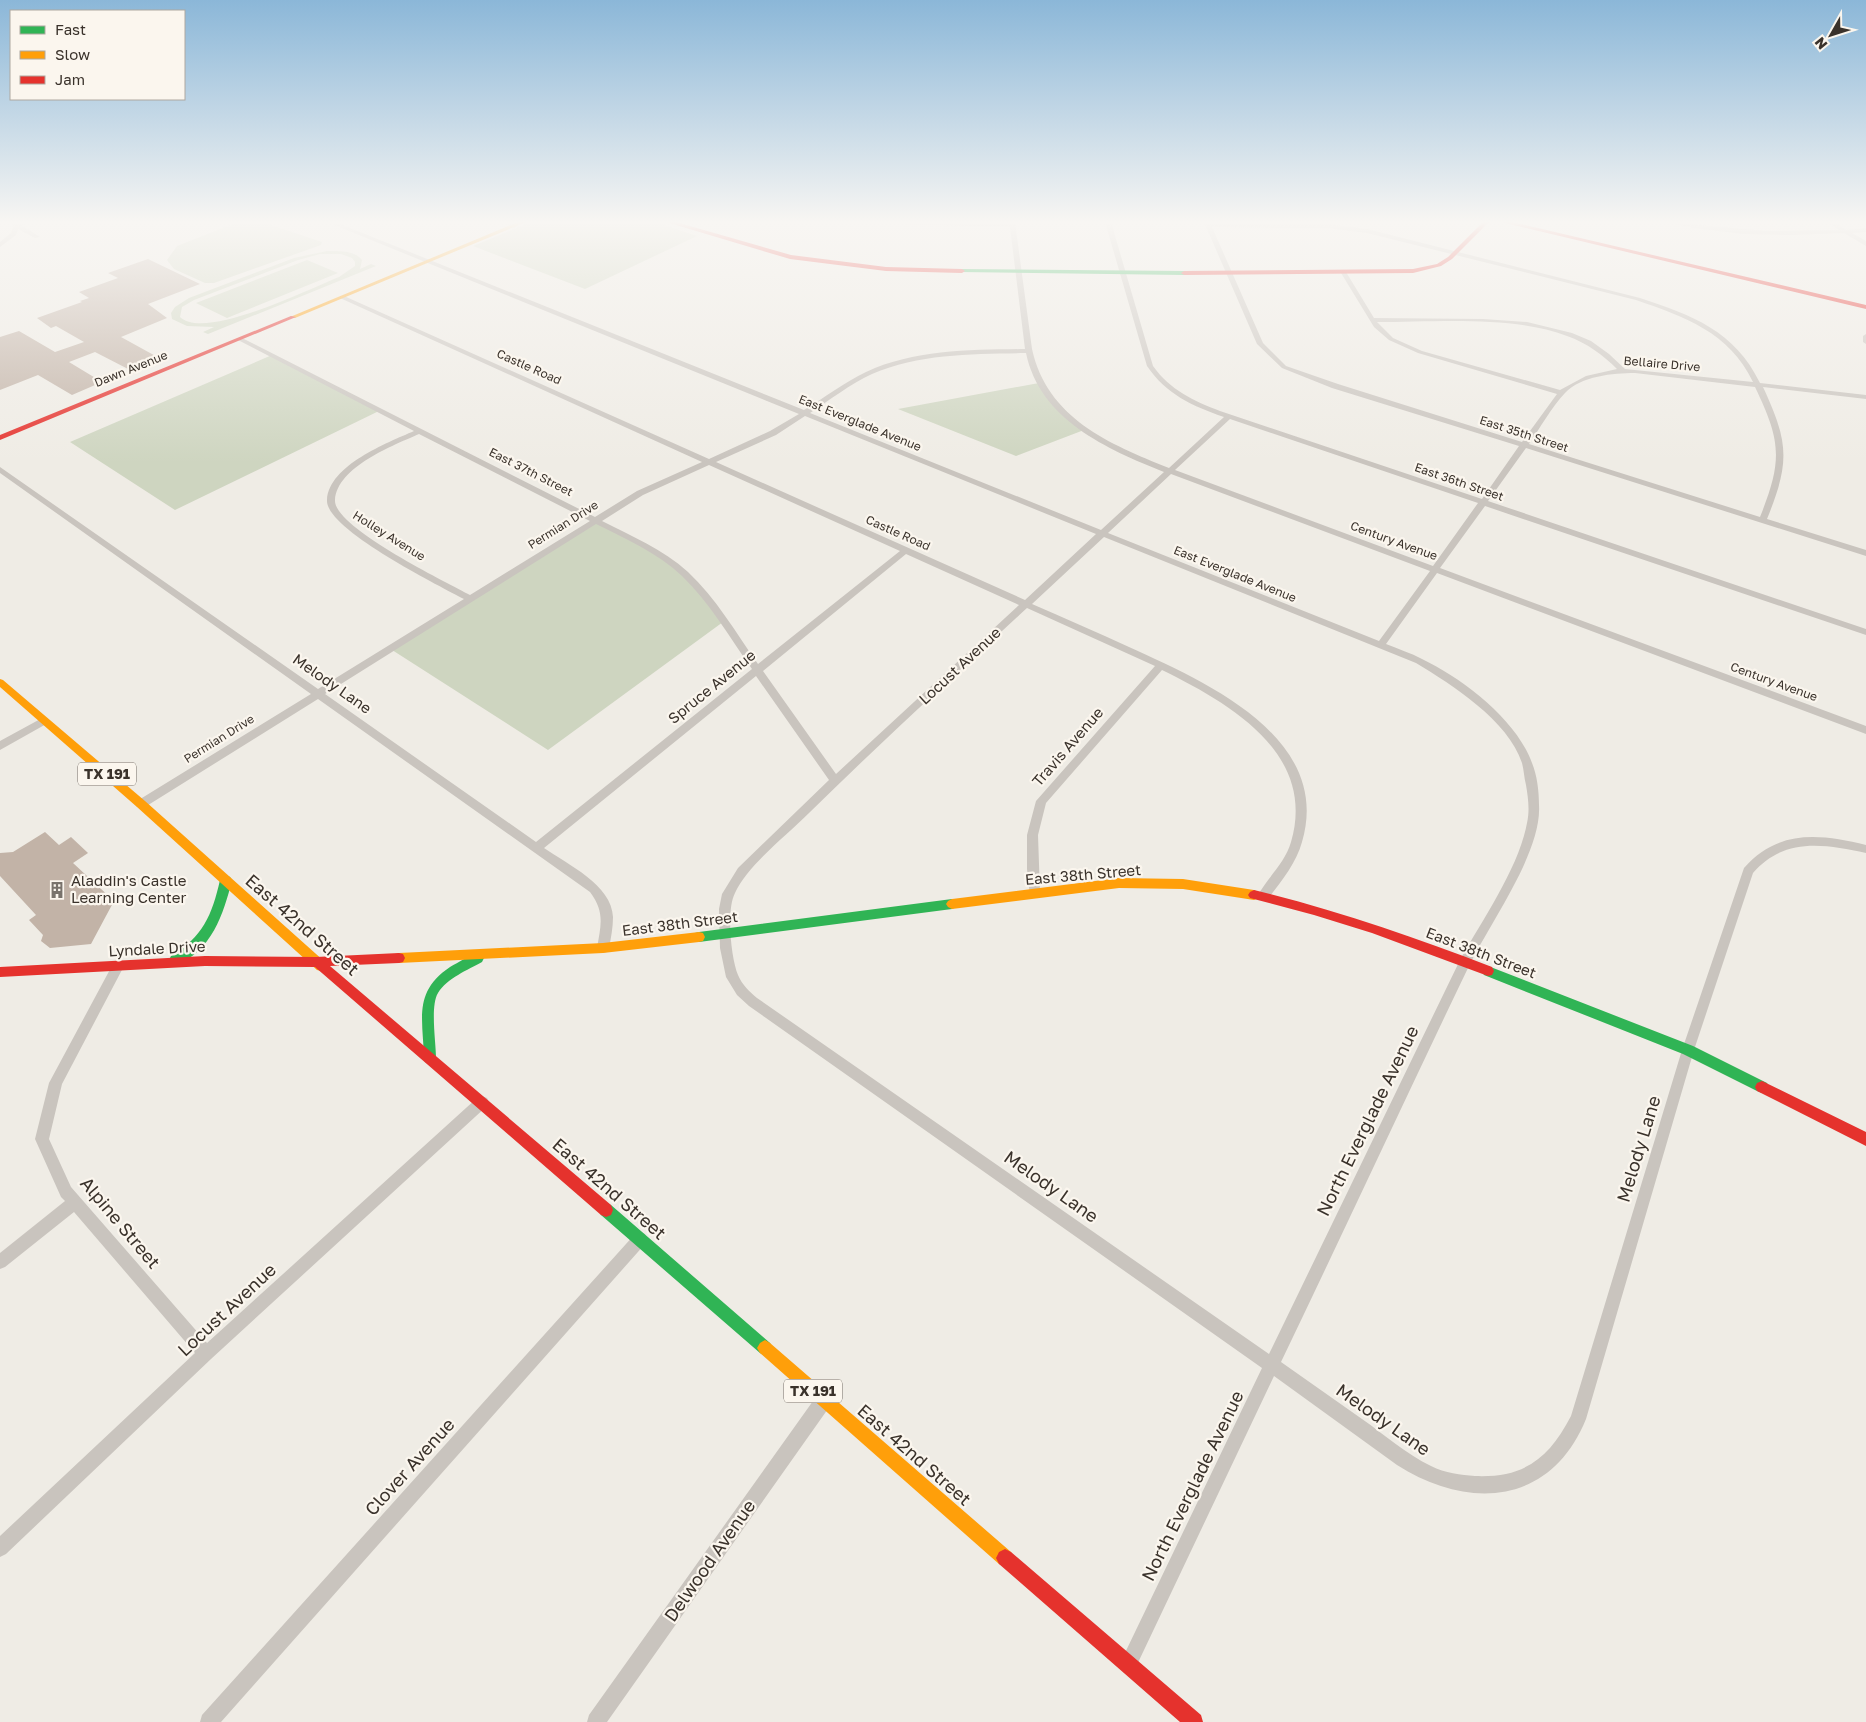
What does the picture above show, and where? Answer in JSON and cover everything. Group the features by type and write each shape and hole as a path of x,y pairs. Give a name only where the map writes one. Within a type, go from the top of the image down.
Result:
{"main road":[{"name":"Dawn Avenue","path":"0,438 329,302"},
{"path":"1846,302 1866,307"},
{"name":"East 42nd Street","path":"0,682 141,804 316,962 482,1102 1194,1722"},
{"path":"166,963 190,953 206,938 215,922 226,880"},
{"name":"East 38th Street","path":"316,962 604,948 1119,883 1183,884 1263,897 1298,905 1465,962 1688,1050 1866,1139"},
{"path":"430,1058 431,1034 427,1006 429,994 434,985 449,972 487,954"},
{"name":"Lyndale Drive","path":"0,972 205,961 316,962"}],"street":[{"name":"Castle Road","path":"354,302 1161,665 1220,695 1253,719 1277,745 1294,776 1300,807 1300,825 1296,842 1281,873 1263,897"},
{"name":"East Everglade Avenue","path":"531,302 1381,645"},
{"name":"Century Avenue","path":"1023,302 1029,351 1036,376 1045,392 1074,422 1121,451 1170,471 1866,730"},
{"name":"East 36th Street","path":"1131,302 1146,356 1155,374 1180,396 1229,416 1866,632"},
{"name":"East 35th Street","path":"1241,302 1254,334 1266,352 1284,366 1335,386 1866,553"},
{"path":"1362,302 1385,335 1408,348 1561,394"},
{"path":"1646,302 1680,314 1707,327 1730,344 1744,359 1758,385 1771,413 1781,452 1776,486 1762,521"},
{"path":"1373,320 1511,321 1543,326 1588,342 1605,352 1623,371"},
{"path":"1866,336 1866,342"},
{"name":"East 37th Street","path":"240,339 655,551 685,574 710,603 834,781"},
{"name":"Permian Drive","path":"141,804 468,598 640,493 767,436 868,374 901,360 942,353 1029,351"},
{"name":"Bellaire Drive","path":"1381,645 1561,394 1573,384 1586,378 1623,371 1866,397"},
{"name":"Locust Avenue","path":"726,934 725,909 732,884 764,848 1229,416"},
{"name":"Holley Avenue","path":"421,430 378,451 349,470 334,489 331,498 332,509 341,521 351,529 468,598"},
{"name":"Melody Lane","path":"0,469 594,890 603,900 608,918 604,948"},
{"name":"Spruce Avenue","path":"536,848 906,550"},
{"name":"North Everglade Avenue","path":"1128,1664 1465,962 1501,896 1530,836 1536,805 1526,758 1505,728 1483,704 1455,683 1419,661 1381,645"},
{"name":"Travis Avenue","path":"1034,894 1030,837 1034,818 1041,800 1052,785 1161,665"},
{"path":"0,746 44,721"},
{"name":"Melody Lane","path":"726,934 727,955 732,978 740,991 753,1002 1272,1365 1368,1433 1393,1454 1418,1468 1444,1479 1469,1484 1495,1485 1518,1480 1538,1471 1556,1458 1569,1440 1578,1419 1688,1050 1748,871 1755,860 1779,846 1795,842 1832,842 1866,849"},
{"name":"Alpine Street","path":"118,966 56,1083 42,1139 66,1192 206,1354"},
{"name":"Locust Avenue","path":"0,1548 206,1354 482,1102"},
{"path":"0,1262 75,1202"},
{"name":"Clover Avenue","path":"210,1722 640,1239"},
{"name":"Delwood Avenue","path":"596,1722 824,1400"}],"green space":[{"path":"182,302 190,302 182,307 180,317 193,323 211,323 233,318 278,302 286,302 208,334 203,332 214,327 187,326 172,319 171,313 175,307"},
{"path":"198,302 266,302 227,318 196,303"},
{"path":"272,355 381,410 175,510 70,442"},
{"path":"1039,383 1084,430 1016,456 898,409"},
{"path":"596,520 655,551 685,574 723,622 548,750 389,648"}],"building":[{"path":"81,302 152,302 148,304 167,318 121,337 161,359 130,370 95,352 69,362 102,382 72,395 38,375 0,390 0,337 19,331 55,352 84,342 56,326 51,328 37,318"},
{"name":"Aladdin's Castle Learning Center","path":"45,832 59,845 71,837 88,853 73,863 114,901 91,944 50,948 41,941 43,935 29,920 36,915 0,876 0,853 13,852"}],"traffic: fast":[{"path":"175,960 196,945 210,927 220,905 226,880"},
{"path":"699,937 952,904"},
{"path":"430,1058 430,996 435,987 444,978 478,958"},
{"path":"1488,971 1688,1050 1762,1087"},
{"path":"606,1210 765,1348"}],"traffic: slow":[{"path":"293,317 328,302"},
{"path":"0,682 141,804 321,966"},
{"path":"952,904 1119,883 1183,884 1254,895"},
{"path":"399,958 603,948 699,937"},
{"path":"765,1348 1005,1558"}],"traffic: jam":[{"path":"1846,302 1866,307"},
{"path":"0,438 293,317"},
{"path":"1254,895 1314,910 1372,928 1488,971"},
{"path":"0,972 205,961 316,962 399,958"},
{"path":"321,966 606,1210"},
{"path":"1762,1087 1866,1139"},
{"path":"1005,1558 1194,1722"}],"place":[{"name":"Aladdin's Castle Learning Center","path":"57,890"}]}
